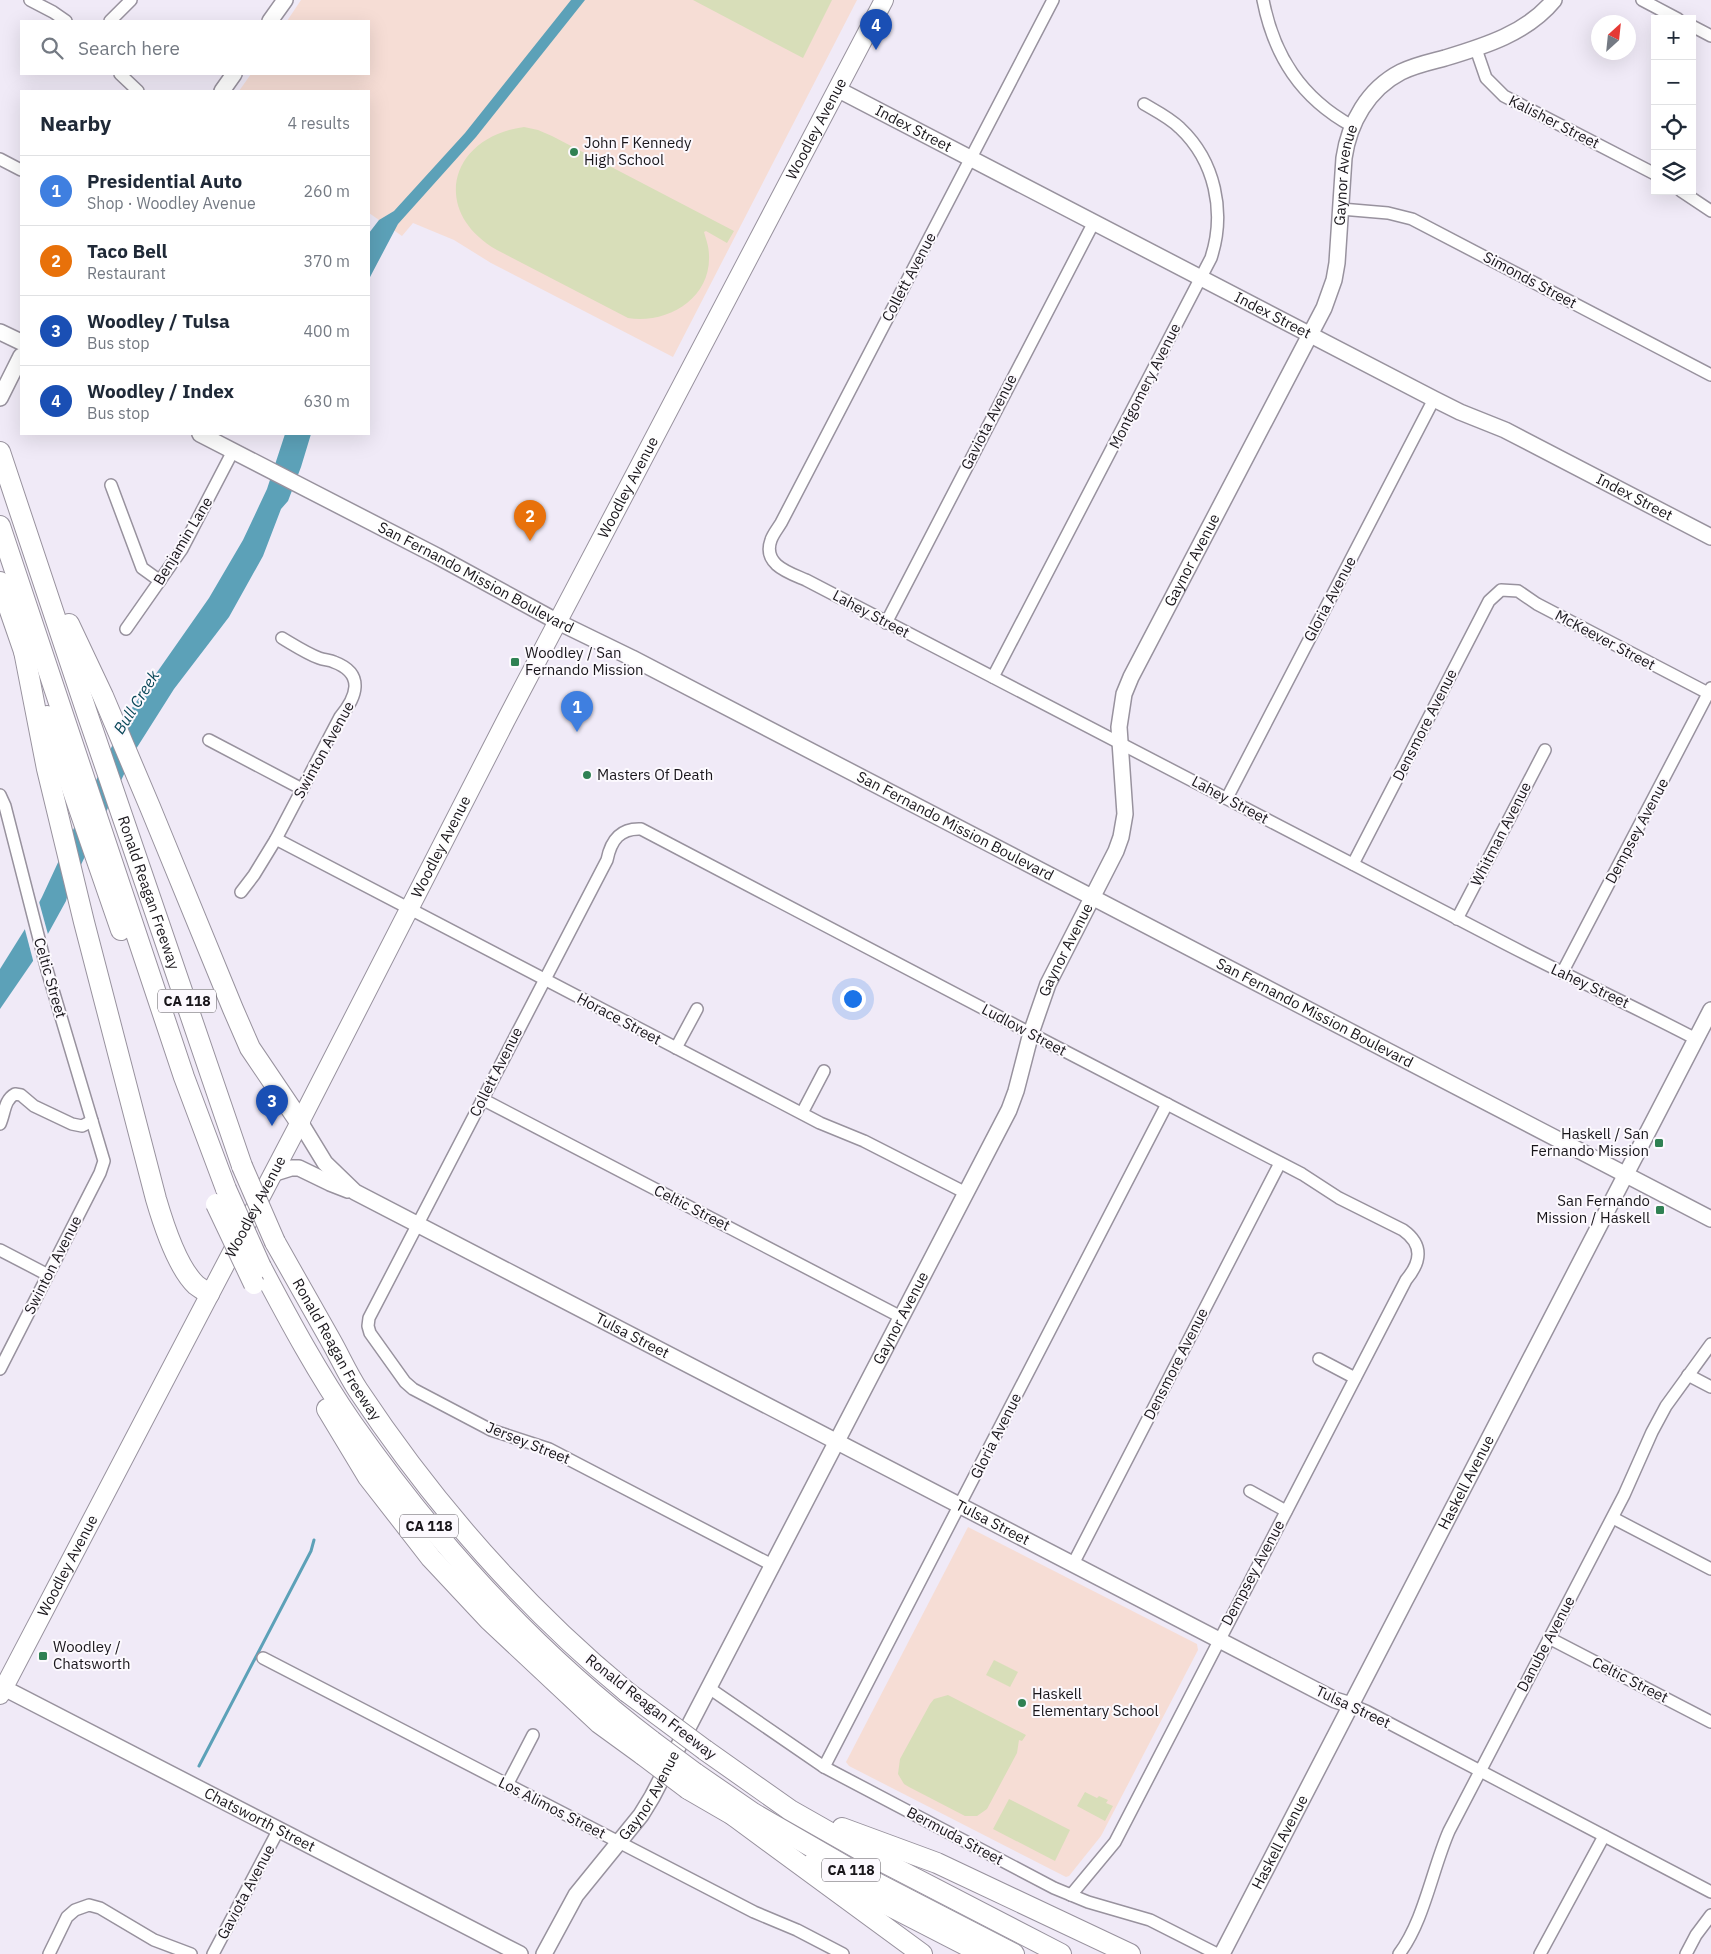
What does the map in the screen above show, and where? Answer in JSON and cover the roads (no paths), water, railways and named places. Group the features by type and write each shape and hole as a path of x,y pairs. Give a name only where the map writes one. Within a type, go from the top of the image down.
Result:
{"highway":[{"name":"Ronald Reagan Freeway","path":"0,452 242,1166 275,1242 357,1389 403,1455 466,1535 521,1595 592,1663 627,1692 790,1810 864,1852 1062,1954"},
{"name":"CA 118","path":"2,532 65,744 221,1196 258,1276 368,1477 431,1558 489,1620 599,1722 647,1748 732,1815 845,1882 983,1954"},
{"path":"30,541 103,696 250,1048 300,1122"},
{"name":"CA 118","path":"0,582 24,651 65,744"},
{"path":"24,651 47,769 84,922 162,1220 184,1267 196,1285 209,1294"},
{"name":"CA 118","path":"691,1781 753,1813 856,1872 1014,1954"},
{"path":"790,1810 937,1863 1130,1954"},
{"path":"732,1815 922,1954"}],"main road":[{"name":"Woodley Avenue","path":"1,1689 300,1122 409,908 884,0"}],"street":[{"path":"30,0 65,20"},
{"path":"111,20 131,0"},
{"path":"271,20 284,0"},
{"name":"Collett Avenue","path":"770,555 772,536 781,523 1053,0"},
{"path":"1262,0 1270,30 1290,72 1323,108 1352,126"},
{"name":"Gaynor Avenue","path":"544,1954 576,1895 641,1815 652,1797 1009,1110 1016,1092 1030,1033 1048,984 1116,851 1124,825 1126,802 1120,743 1121,710 1124,694 1131,677 1324,308 1334,280 1346,140 1352,126 1377,89 1399,73 1476,49 1528,25 1544,12 1554,0"},
{"path":"1642,0 1670,15"},
{"path":"1696,28 1711,36"},
{"name":"Kalisher Street","path":"1476,49 1486,78 1504,96 1651,172"},
{"path":"121,75 137,90"},
{"path":"223,90 233,75"},
{"name":"Index Street","path":"838,89 1434,400 1505,430 1711,537"},
{"name":"Montgomery Avenue","path":"993,677 1201,278 1216,244 1217,224 1214,186 1203,156 1178,127 1144,104"},
{"path":"0,159 20,169"},
{"path":"1687,195 1711,211"},
{"name":"Simonds Street","path":"1341,209 1388,213 1412,220 1711,375"},
{"name":"Gaviota Avenue","path":"886,623 1094,222"},
{"path":"0,332 20,342"},
{"path":"0,398 20,358"},
{"name":"Gloria Avenue","path":"1227,798 1434,400"},
{"name":"San Fernando Mission Boulevard","path":"202,435 437,556 558,622 641,663 1711,1219"},
{"name":"Benjamin Lane","path":"126,629 182,549 233,451"},
{"path":"111,485 142,568 160,581"},
{"name":"Lahey Street","path":"770,555 774,563 780,568 1562,973 1621,1000 1696,1039"},
{"name":"McKeever Street","path":"1501,590 1518,591 1537,604 1710,691"},
{"name":"Densmore Avenue","path":"1353,864 1488,601 1501,590"},
{"name":"Swinton Avenue","path":"241,892 276,839 356,691 351,673 343,666 321,659 282,638"},
{"name":"Dempsey Avenue","path":"1562,973 1710,691"},
{"path":"209,740 302,789"},
{"name":"Whitman Avenue","path":"1457,919 1545,750"},
{"name":"Celtic Street","path":"0,795 5,806 43,954 104,1161"},
{"name":"Ludlow Street","path":"626,830 641,828 1302,1174 1339,1198 1403,1230 1411,1235 1416,1244"},
{"name":"Collett Avenue","path":"369,1318 607,860 609,849 614,840 626,830"},
{"name":"Horace Street","path":"276,839 802,1114 864,1141 966,1193"},
{"path":"676,1048 697,1009"},
{"name":"Haskell Avenue","path":"1222,1954 1711,1010"},
{"path":"802,1114 824,1071"},
{"path":"0,1124 7,1100 15,1094 21,1095 34,1106 72,1124 82,1126 92,1121"},
{"name":"Celtic Street","path":"482,1100 901,1317"},
{"name":"Gloria Avenue","path":"824,1767 1167,1104"},
{"name":"Tulsa Street","path":"300,1122 325,1163 355,1192 1335,1700 1351,1705 1480,1770 1711,1892"},
{"name":"Swinton Avenue","path":"0,1369 100,1174 104,1161"},
{"name":"Densmore Avenue","path":"1073,1564 1280,1163"},
{"path":"272,1174 290,1168 299,1168 330,1183 355,1192"},
{"name":"Dempsey Avenue","path":"1071,1894 1115,1842 1406,1280 1414,1269 1418,1259 1416,1244"},
{"path":"0,1250 48,1275"},
{"name":"Jersey Street","path":"369,1318 368,1326 370,1333 405,1382 413,1389 491,1430 549,1449 772,1565"},
{"name":"Danube Avenue","path":"1399,1954 1405,1946 1416,1922 1449,1831 1613,1518 1652,1432 1666,1406 1711,1344"},
{"path":"1319,1358 1355,1378"},
{"path":"1688,1375 1711,1387"},
{"path":"1250,1491 1286,1511"},
{"path":"1613,1518 1711,1569"},
{"name":"Celtic Street","path":"1549,1638 1711,1722"},
{"name":"Los Alimos Street","path":"263,1658 754,1912 797,1930 843,1954"},
{"name":"Bermuda Street","path":"708,1688 824,1767 1046,1883 1088,1902 1150,1920 1217,1954"},
{"name":"Chatsworth Street","path":"1,1689 520,1954"},
{"path":"507,1785 532,1735"},
{"name":"Gaviota Avenue","path":"213,1954 279,1830"},
{"path":"1540,1954 1604,1836"},
{"path":"49,1954 67,1916 79,1908 89,1905 100,1908 154,1940 191,1954"},
{"path":"1686,1954 1711,1915"}],"water":[{"path":"571,0 585,0 476,137 398,224 370,277 370,232 379,220 394,211 465,133"},
{"path":"285,435 311,435 288,501 281,509 263,556 229,617 174,689 136,749 69,890 66,901 33,961 0,1009 0,969 42,897 125,718 209,598 243,540 267,489"}],"waterway":[{"path":"199,1766 311,1551 314,1540"}],"place":[{"name":"Woodley / Index","path":"876,50"},
{"name":"John F Kennedy High School","path":"574,152"},
{"name":"Taco Bell","path":"530,541"},
{"name":"Woodley / San Fernando Mission","path":"515,662"},
{"name":"Presidential Auto","path":"577,732"},
{"name":"Masters Of Death","path":"587,775"},
{"name":"Woodley / Tulsa","path":"272,1126"},
{"name":"Haskell / San Fernando Mission","path":"1659,1143"},
{"name":"San Fernando Mission / Haskell","path":"1660,1210"},
{"name":"Woodley / Chatsworth","path":"43,1656"},
{"name":"Haskell Elementary School","path":"1022,1703"}],"water label":[{"name":"Bull Creek","path":"136,702"}]}
